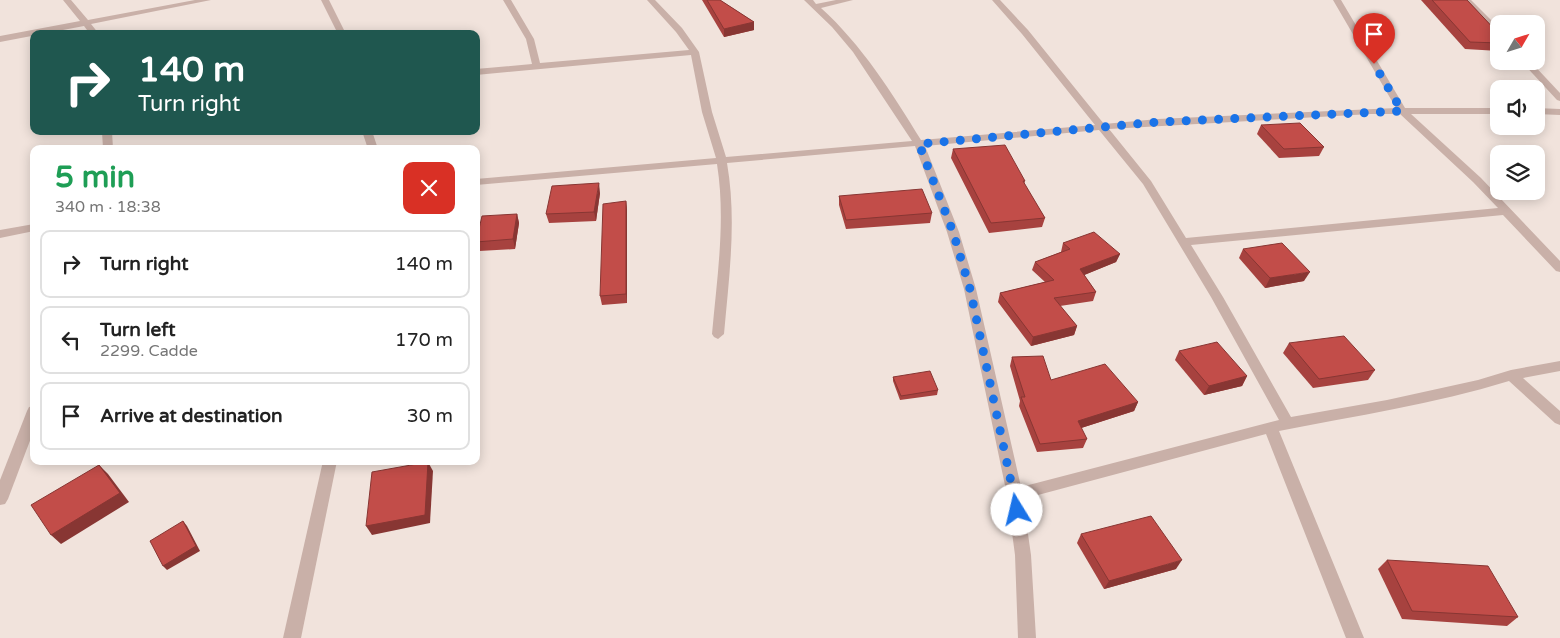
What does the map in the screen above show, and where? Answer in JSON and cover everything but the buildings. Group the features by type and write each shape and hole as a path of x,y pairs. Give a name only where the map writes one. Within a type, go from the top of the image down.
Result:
{"street":[{"path":"45,30 207,0"},
{"path":"325,0 335,16 340,30"},
{"path":"508,0 530,39 537,67"},
{"path":"651,0 680,30 695,52 707,112 722,161 726,186 727,237 718,334"},
{"path":"812,3 849,0"},
{"path":"996,0 1103,127 1147,183 1257,366 1288,424"},
{"path":"1335,0 1402,111 1447,151 1560,268"},
{"path":"1467,0 1490,24"},
{"path":"70,1 92,30"},
{"path":"812,3 835,25 872,71 919,144 953,232 970,289 1015,495 1023,555 1026,638"},
{"path":"0,39 30,33"},
{"path":"480,72 695,52"},
{"path":"1534,70 1560,98"},
{"path":"480,182 1103,127 1313,114 1490,111"},
{"path":"1545,111 1560,112"},
{"path":"1183,242 1506,211"},
{"path":"0,234 30,228"},
{"path":"1015,495 1270,427 1387,405 1478,385 1512,375 1560,366"},
{"path":"1512,375 1560,419"},
{"path":"0,498 30,421"},
{"path":"1270,427 1287,465 1355,638"},
{"path":"292,638 329,465"}],"route":[{"path":"1017,510 970,289 938,188 919,144 1158,122 1402,111 1374,64"}]}
